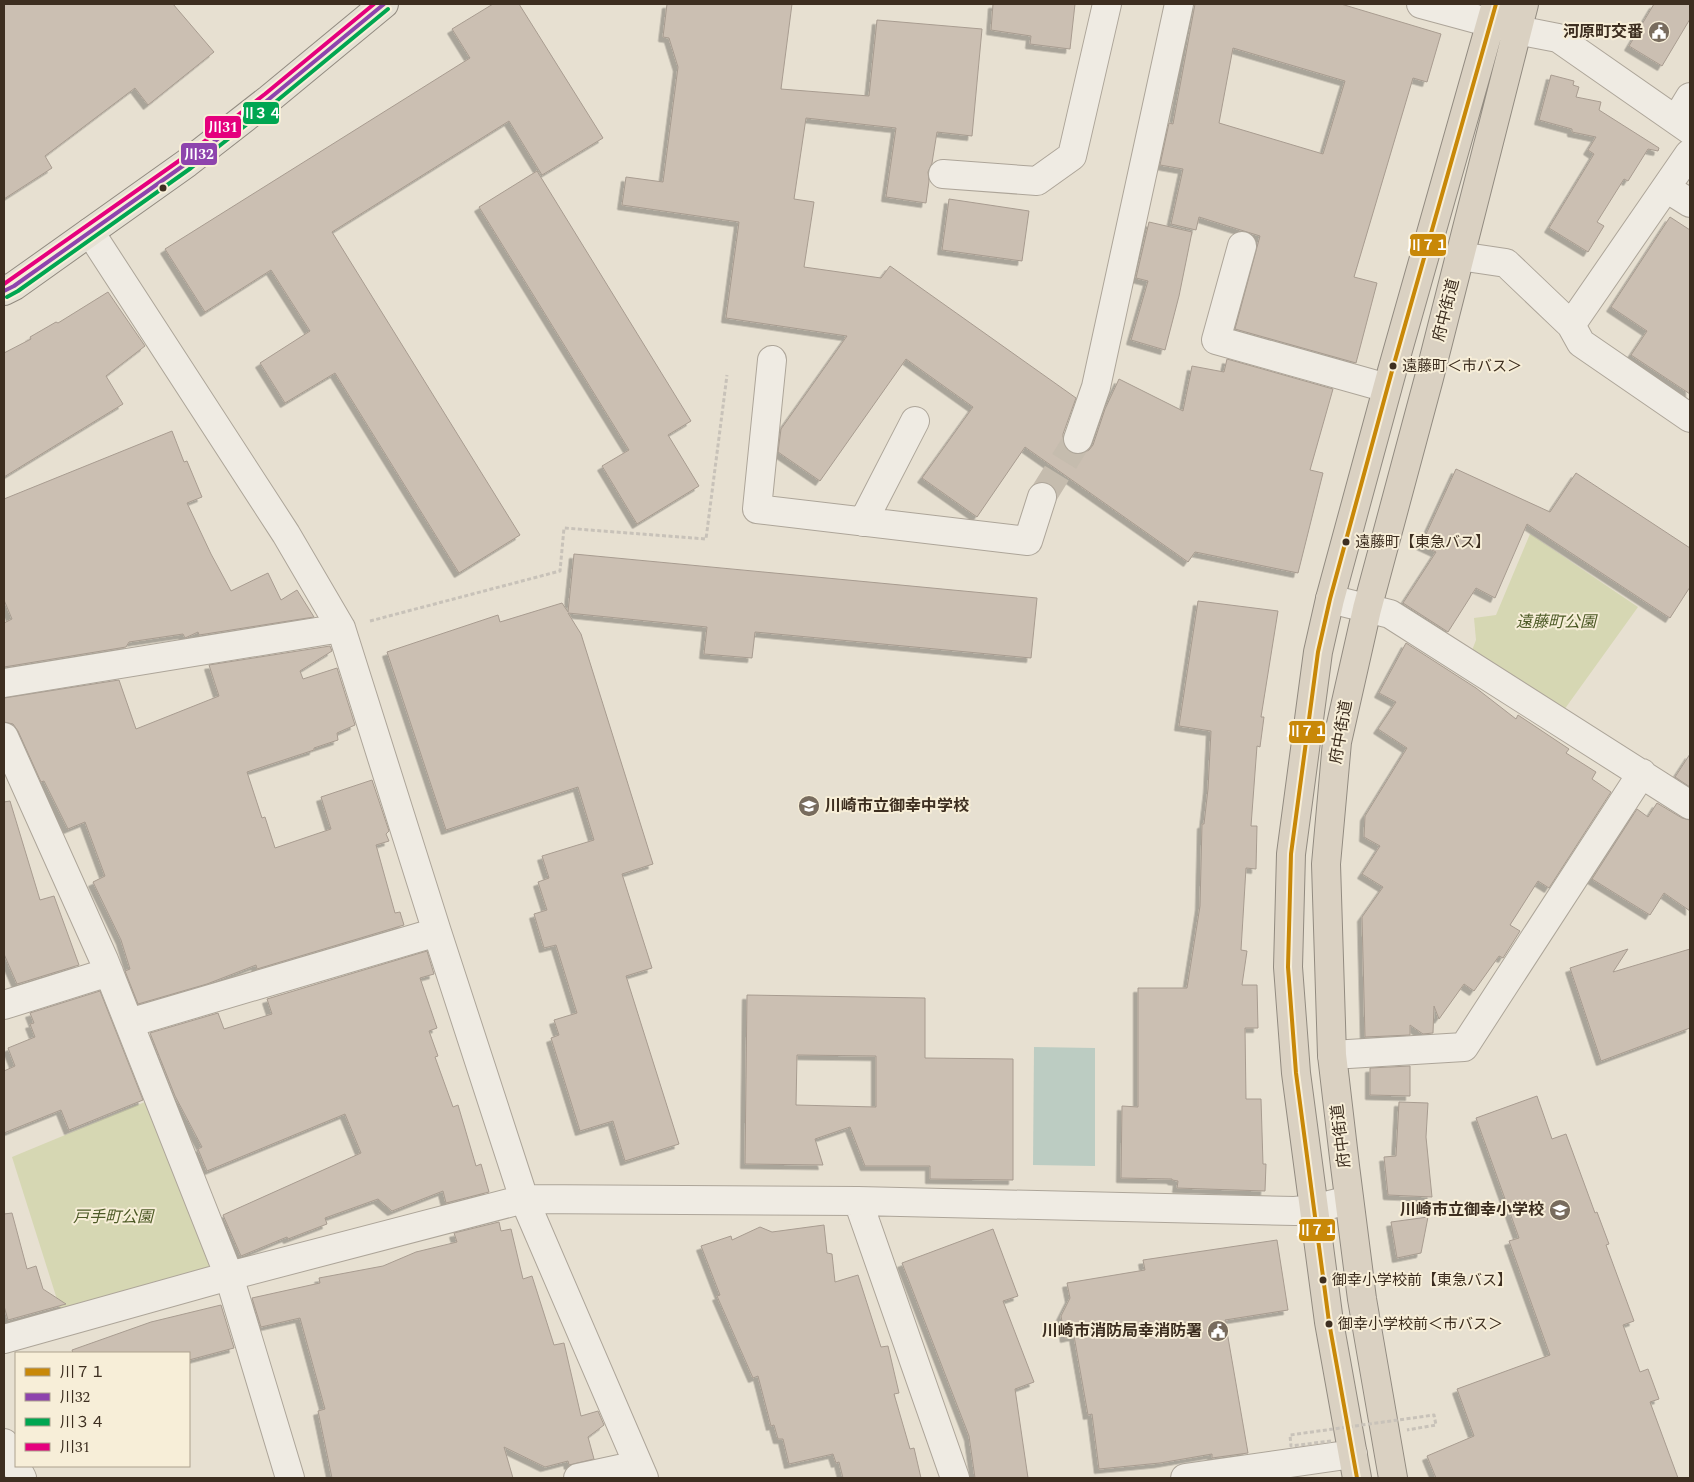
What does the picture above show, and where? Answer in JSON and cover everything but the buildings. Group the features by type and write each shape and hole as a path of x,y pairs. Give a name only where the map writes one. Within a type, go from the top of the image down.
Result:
{"highway":[{"name":"府中街道","path":"1347,1458 1296,1073 1288,967 1291,854 1318,652 1330,599 1387,388 1501,19 1524,4"},
{"name":"府中街道","path":"1393,1478 1362,1299 1332,1055 1326,864 1337,742 1367,609 1429,378 1459,256 1501,19"}],"main road":[{"path":"4,291 14,286 194,158 384,4"}],"street":[{"path":"943,174 1037,181 1072,156 1107,4"},
{"path":"1078,439 1096,387 1179,4"},
{"path":"1421,4 1501,19 1558,38 1685,135"},
{"path":"1571,325 1666,188 1685,135 1690,97"},
{"path":"1666,188 1690,204"},
{"path":"90,232 286,534 341,628 524,1199 641,1472 578,1478"},
{"path":"1242,246 1216,340 1387,388"},
{"path":"1459,256 1506,263 1571,325 1581,343 1690,418"},
{"path":"772,360 757,509 1028,541 1042,497"},
{"path":"863,522 914,422"},
{"path":"1330,599 1390,614 1690,805"},
{"path":"4,683 341,628"},
{"path":"4,738 109,972 229,1276 290,1478"},
{"path":"1332,1055 1464,1048 1642,773"},
{"path":"129,1023 437,932"},
{"path":"4,1005 109,972"},
{"path":"4,1339 229,1276 524,1199 858,1201 1285,1210 1313,1209 1349,1200"},
{"path":"858,1201 955,1478"},
{"path":"4,1443 15,1464"},
{"path":"1185,1478 1347,1458"}],"path":[{"path":"341,628 560,571 564,528 706,539 727,376"},
{"path":"1347,1458 1291,1446 1290,1435 1434,1414 1436,1425 1407,1430"}],"green space":[{"name":"遠藤町公園","path":"1530,534 1638,607 1564,710 1471,653 1476,640 1474,618 1496,615"},
{"name":"戸手町公園","path":"152,1099 216,1270 61,1312 12,1157"}],"shaded area":[{"path":"1034,1047 1095,1048 1095,1166 1033,1165"}],"tunnel":[{"path":"1042,497 1078,439"}],"transit line":[{"name":"川31","path":"4,284 183,158 265,94 374,4"},
{"name":"川32","path":"4,291 14,286 187,163 269,99 384,4"},
{"name":"川７１","path":"1357,1478 1329,1322 1296,1073 1288,967 1291,854 1318,652 1330,599 1392,371 1496,4"},
{"name":"川３４","path":"7,297 191,168 273,104 388,9"}],"place":[{"name":"河原町交番","path":"1659,32"},
{"name":"遠藤町＜市バス＞","path":"1393,366"},
{"name":"遠藤町【東急バス】","path":"1346,542"},
{"name":"川崎市立御幸中学校","path":"809,806"},
{"name":"川崎市立御幸小学校","path":"1560,1210"},
{"name":"御幸小学校前【東急バス】","path":"1323,1280"},
{"name":"御幸小学校前＜市バス＞","path":"1329,1324"},
{"name":"川崎市消防局幸消防署","path":"1218,1331"}]}
